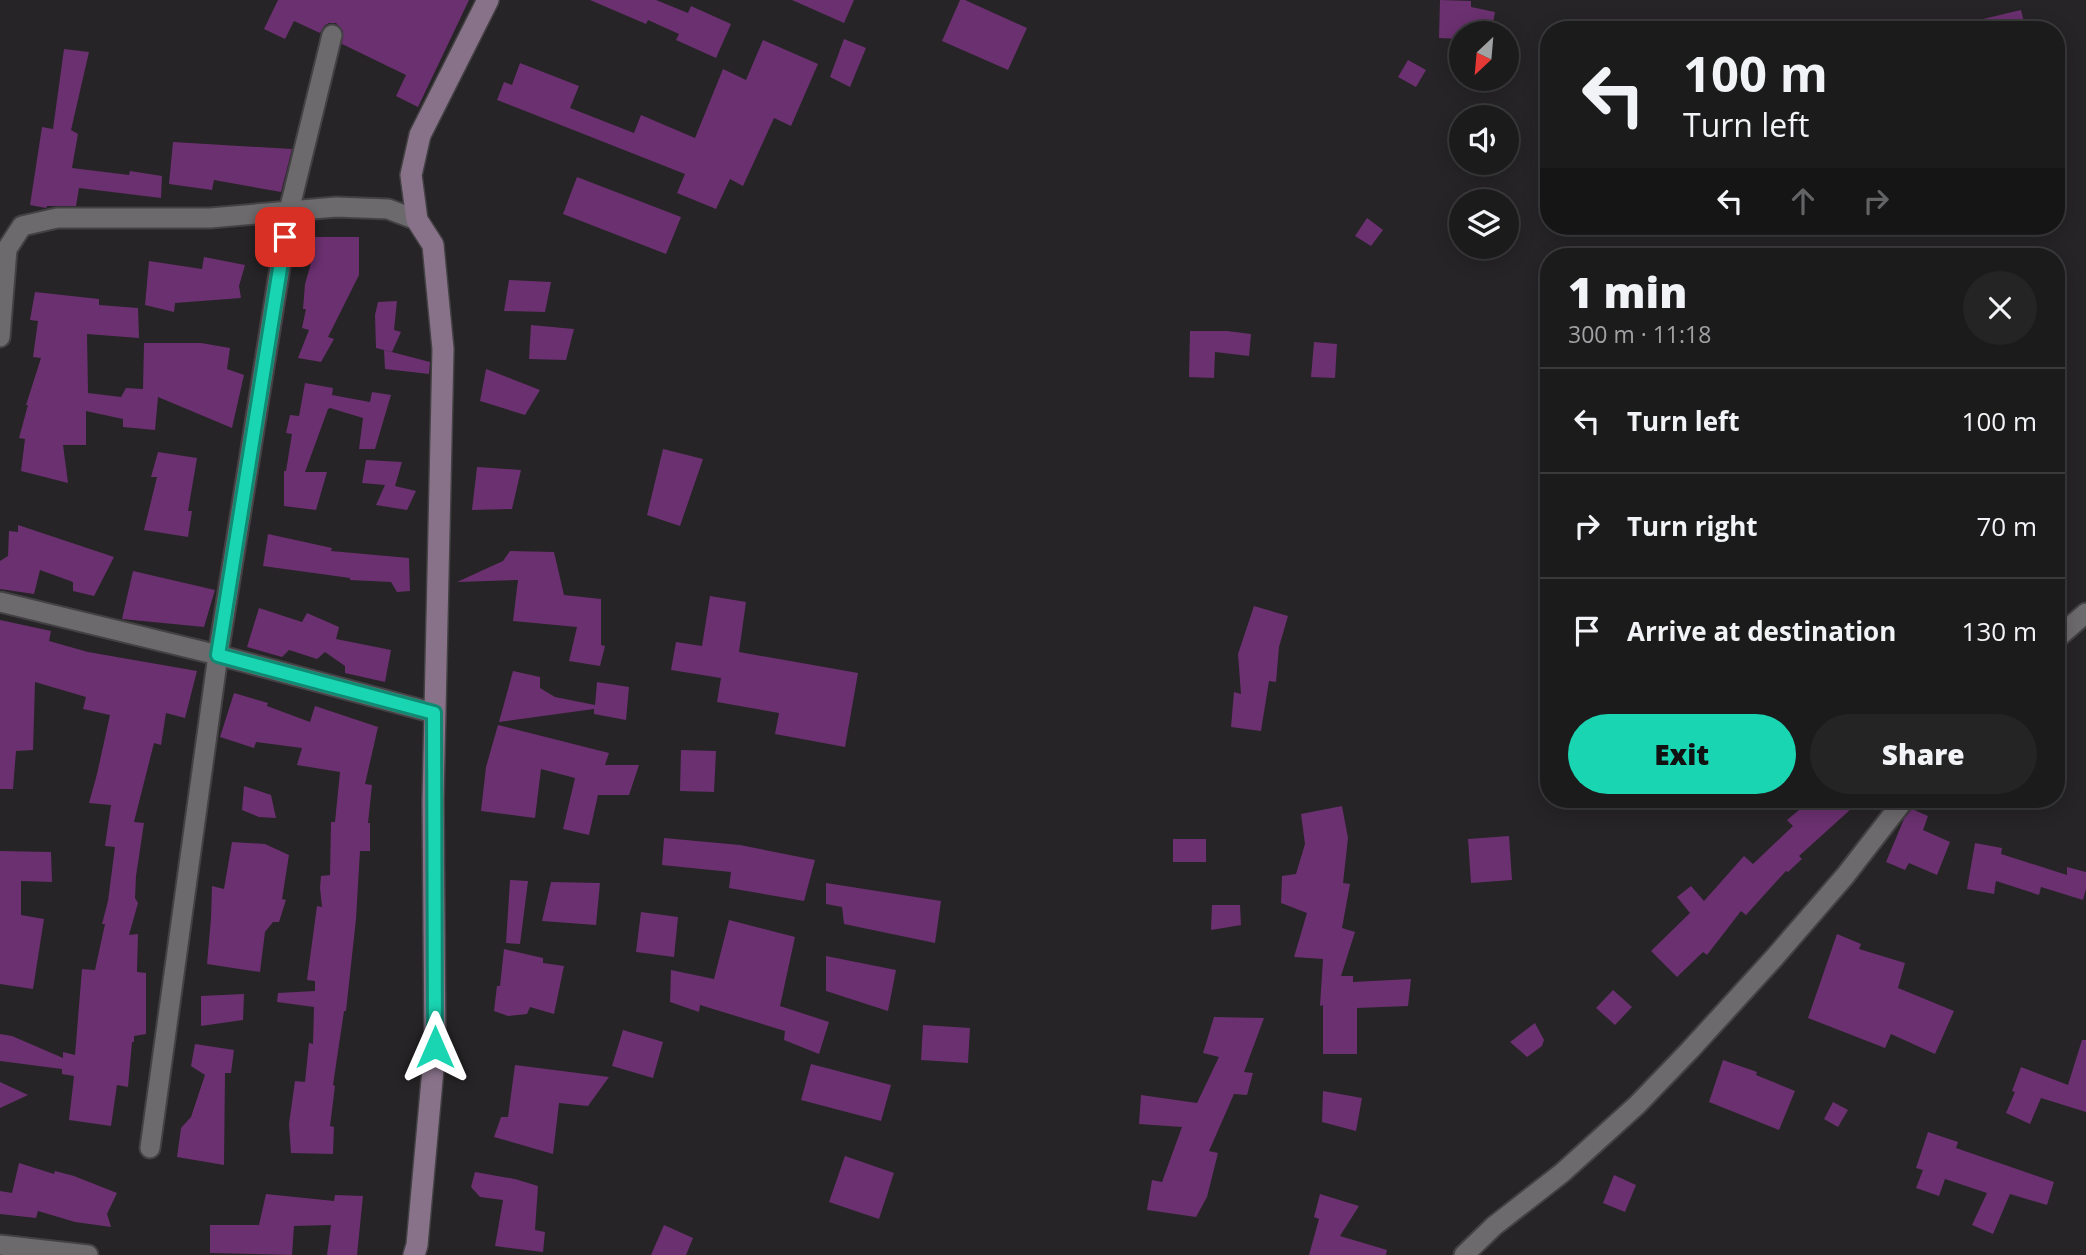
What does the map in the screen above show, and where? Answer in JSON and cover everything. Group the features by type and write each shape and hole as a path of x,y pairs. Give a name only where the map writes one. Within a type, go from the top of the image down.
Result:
{"street":[{"path":"414,1255 435,1047 434,713 443,349 433,244 417,220 411,175 420,135 488,0"},
{"path":"150,1148 218,655 289,211 332,34"},
{"path":"0,337 8,249 22,226 57,218 210,218 336,207 388,209 417,220"},
{"path":"0,602 218,655 434,713"},
{"path":"2065,631 2086,613"},
{"path":"1464,1255 1494,1226 1562,1173 1637,1105 1690,1051 1837,886 1898,808"},
{"path":"0,1245 88,1255"}],"building":[{"path":"278,0 469,0 418,107 396,96 406,75 342,44 343,31 336,23 324,26 320,33 294,21 285,39 264,29"},
{"path":"590,0 656,0 688,13 691,6 731,24 716,58 676,40 679,34 648,20 646,24"},
{"path":"792,0 854,0 844,23"},
{"path":"960,0 1027,28 1008,70 942,41"},
{"path":"1440,0 1471,1 1471,7 1495,12 1493,21 1449,21 1449,38 1439,38"},
{"path":"2021,10 2024,21 1974,21"},
{"path":"844,39 866,48 850,87 830,77"},
{"path":"763,40 818,64 791,126 774,118 743,186 730,179 716,209 677,193 685,174 497,100 504,82 512,85 520,63 579,86 570,108 634,133 641,115 695,138 723,69 746,80"},
{"path":"64,49 89,52 71,130 78,134 72,168 129,175 130,171 162,176 161,198 79,188 76,206 46,208 30,205 42,127 53,129"},
{"path":"1408,60 1426,70 1416,87 1398,77"},
{"path":"173,142 292,149 281,192 214,180 212,190 169,184"},
{"path":"577,177 681,217 666,254 563,214"},
{"path":"1367,218 1383,230 1371,246 1355,236"},
{"path":"313,237 359,237 359,275 328,337 334,339 321,362 298,358 309,330 302,328 306,309 303,309 305,284 314,253"},
{"path":"204,257 245,265 239,286 241,298 175,303 174,312 145,305 149,261 202,269"},
{"path":"509,280 551,282 545,312 504,311"},
{"path":"35,292 99,299 99,305 138,308 139,338 87,334 88,393 121,397 126,388 143,389 144,343 201,343 230,348 227,369 244,375 232,428 158,397 155,430 123,427 123,419 86,411 86,445 63,445 68,483 21,471 25,439 19,438 41,358 33,357 38,321 30,320"},
{"path":"397,301 394,330 401,332 392,352 376,348 375,315 378,302"},
{"path":"531,325 574,329 566,360 529,359"},
{"path":"1190,331 1251,334 1249,356 1215,352 1214,378 1189,377"},
{"path":"1314,342 1337,344 1335,378 1311,377"},
{"path":"384,350 430,362 429,374 385,369"},
{"path":"486,369 540,390 525,415 480,401"},
{"path":"305,383 333,388 332,395 370,402 372,392 391,395 375,449 359,449 363,418 328,409 305,472 327,472 316,510 284,506 284,471 292,434 286,433 290,415 299,416"},
{"path":"663,449 703,459 680,526 647,515"},
{"path":"158,452 197,458 188,511 192,511 188,537 144,530 157,477 151,477"},
{"path":"366,460 402,462 395,486 416,491 407,510 376,505 385,485 362,483"},
{"path":"477,467 521,470 512,509 472,510"},
{"path":"18,525 114,557 94,596 73,591 73,582 40,570 34,594 0,589 0,561 8,556 9,531 18,532"},
{"path":"268,534 332,548 331,551 409,558 410,591 397,592 391,582 350,580 263,566"},
{"path":"510,551 554,552 564,595 601,599 601,645 605,646 600,666 569,661 577,627 513,621 518,580 457,582 503,561"},
{"path":"133,571 215,590 204,627 122,619"},
{"path":"710,596 746,602 739,652 858,673 845,747 775,734 779,713 717,702 721,678 671,670 676,642 702,646"},
{"path":"1254,606 1288,616 1279,647 1276,682 1269,681 1261,731 1231,727 1234,692 1241,694 1238,654"},
{"path":"259,608 302,622 307,613 339,627 336,639 391,650 385,682 345,673 345,666 325,652 317,659 289,650 282,657 247,647"},
{"path":"0,620 51,631 49,641 88,652 197,671 185,718 166,713 161,745 154,743 134,822 144,823 136,876 135,898 138,903 129,935 138,934 137,972 146,973 146,1034 134,1036 128,1087 117,1085 111,1126 69,1120 74,1076 62,1074 62,1069 0,1061 0,1034 12,1036 63,1058 63,1052 75,1055 82,969 95,970 105,924 102,924 115,847 105,846 111,805 89,803 110,715 83,709 86,697 35,682 33,750 16,751 13,789 0,789"},
{"path":"513,671 540,677 540,688 555,697 595,705 597,682 629,687 626,720 594,714 594,709 499,722"},
{"path":"234,693 268,703 267,706 310,722 315,706 378,727 365,784 372,785 368,823 370,851 360,851 346,1011 333,1085 330,1126 334,1127 333,1154 291,1153 289,1124 295,1081 305,1082 309,1043 313,1044 314,1007 277,1002 278,993 315,991 315,981 307,980 317,906 322,907 321,876 330,875 331,822 335,822 340,772 297,765 302,748 256,742 254,748 220,737"},
{"path":"498,725 609,753 605,765 639,765 629,795 598,795 589,835 563,829 575,778 541,769 535,818 481,811 486,767"},
{"path":"681,750 716,751 714,792 680,791"},
{"path":"244,786 271,795 276,818 259,817 242,810"},
{"path":"1342,806 1348,838 1343,883 1350,884 1342,928 1355,932 1341,976 1353,976 1353,982 1411,979 1408,1006 1357,1008 1357,1054 1323,1054 1323,1005 1320,1006 1323,959 1294,957 1307,913 1281,903 1282,876 1296,874 1305,844 1301,814"},
{"path":"1801,808 1852,808 1799,856 1802,859 1786,871 1746,915 1741,911 1707,955 1703,952 1677,977 1651,951 1690,913 1677,897 1691,886 1704,901 1744,856 1753,864 1793,826 1787,820"},
{"path":"1912,809 1928,816 1923,830 1950,842 1937,875 1909,863 1905,870 1886,862 1904,819"},
{"path":"1509,836 1512,880 1471,883 1468,839"},
{"path":"664,838 740,845 815,860 804,901 729,888 731,872 662,865"},
{"path":"1173,839 1206,839 1206,862 1173,862"},
{"path":"232,842 265,844 289,855 282,899 286,900 279,922 273,922 265,932 260,972 207,964 212,886 224,889"},
{"path":"1975,843 2002,848 2001,854 2067,875 2067,867 2086,872 2083,900 2041,887 2039,895 1996,881 1994,894 1967,889"},
{"path":"0,851 51,852 52,882 21,881 21,915 44,919 33,989 0,984"},
{"path":"510,880 528,881 520,944 506,943"},
{"path":"551,882 600,883 596,925 542,921"},
{"path":"826,883 941,901 935,943 844,924 842,907 826,904"},
{"path":"1212,905 1240,905 1241,925 1211,930"},
{"path":"641,912 678,917 674,957 636,952"},
{"path":"729,920 795,937 780,1006 829,1022 819,1054 784,1040 785,1031 700,1005 699,1012 670,1002 671,970 714,979"},
{"path":"1837,934 1861,944 1859,949 1905,963 1898,988 1954,1011 1935,1054 1891,1034 1885,1048 1808,1018"},
{"path":"504,949 543,958 543,963 564,966 554,1014 530,1007 527,1014 508,1016 494,1011"},
{"path":"826,956 896,970 888,1011 826,991"},
{"path":"1613,990 1632,1007 1615,1025 1596,1008"},
{"path":"244,994 243,1020 201,1026 201,996"},
{"path":"1214,1017 1264,1018 1244,1072 1253,1073 1247,1095 1234,1094 1209,1151 1218,1153 1207,1197 1196,1217 1147,1210 1152,1180 1162,1182 1182,1127 1139,1124 1141,1095 1197,1103 1219,1057 1203,1053"},
{"path":"1535,1023 1544,1040 1542,1046 1527,1057 1510,1042"},
{"path":"923,1025 970,1028 968,1063 921,1060"},
{"path":"623,1030 663,1042 653,1078 612,1066"},
{"path":"2082,1040 2086,1040 2086,1112 2041,1098 2030,1124 2006,1113 2021,1067 2068,1085"},
{"path":"195,1044 234,1050 231,1073 225,1073 224,1165 177,1157 181,1128 191,1117 205,1075 191,1066"},
{"path":"1723,1060 1757,1072 1756,1075 1795,1091 1779,1130 1709,1102"},
{"path":"811,1064 891,1085 881,1121 801,1100"},
{"path":"515,1065 609,1077 588,1106 559,1103 553,1154 494,1137 501,1117 508,1117"},
{"path":"0,1082 28,1095 0,1108"},
{"path":"1323,1091 1362,1098 1356,1131 1322,1122"},
{"path":"1833,1102 1848,1110 1838,1127 1824,1119"},
{"path":"1928,1132 1958,1142 1956,1148 2054,1182 2047,1205 2010,1194 1993,1234 1972,1225 1987,1193 1945,1179 1939,1196 1916,1188 1923,1170 1916,1168"},
{"path":"845,1156 894,1173 879,1219 829,1202"},
{"path":"19,1163 54,1174 55,1171 74,1176 117,1193 107,1214 111,1227 75,1222 38,1211 36,1218 0,1214 0,1191 12,1193"},
{"path":"475,1172 538,1186 535,1230 545,1232 543,1252 495,1246 503,1200 480,1197 471,1187"},
{"path":"1614,1175 1636,1185 1625,1212 1603,1203"},
{"path":"266,1194 334,1201 335,1195 363,1196 357,1255 327,1255 331,1225 294,1226 292,1255 210,1253 210,1225 259,1225"},
{"path":"1320,1194 1359,1206 1340,1236 1387,1250 1386,1255 1309,1255 1319,1219 1314,1217"},
{"path":"664,1225 693,1238 686,1255 651,1255"}],"route":[{"path":"285,237 218,655 434,713 435,1047"}]}
